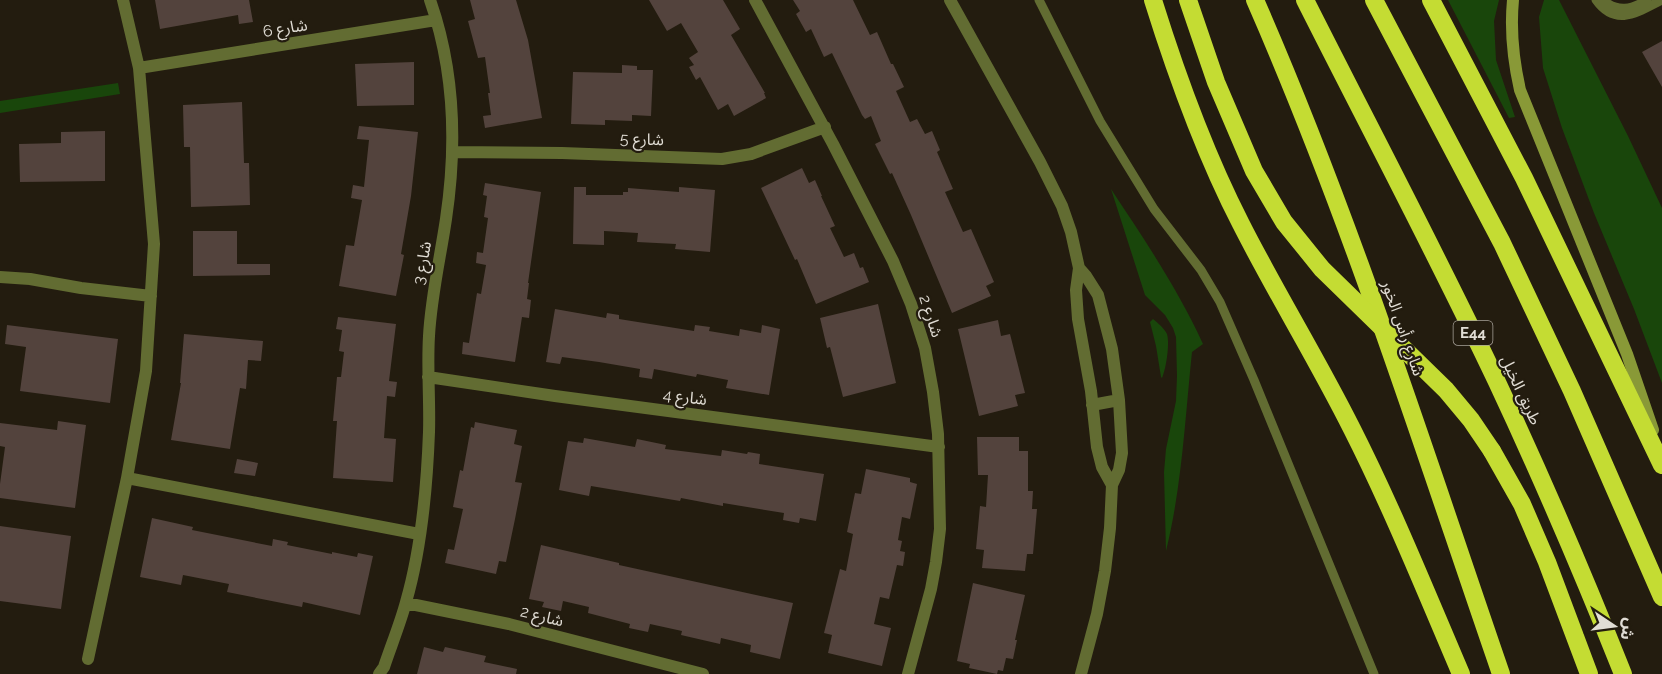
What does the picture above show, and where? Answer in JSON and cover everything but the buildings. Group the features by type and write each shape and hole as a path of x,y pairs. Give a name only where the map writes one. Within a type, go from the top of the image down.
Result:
{"highway":[{"path":"1153,0 1173,64 1221,184 1359,442 1461,674"},
{"path":"1188,0 1216,82 1254,171 1284,222 1322,269 1446,390 1471,420 1492,451 1522,504 1547,562 1589,674"},
{"name":"شارع رأس الخور","path":"1255,0 1309,128 1360,262 1501,674"},
{"name":"طريق الخيل","path":"1305,0 1389,163 1491,371 1570,546 1623,674"},
{"path":"1374,0 1502,243 1572,391 1662,597"},
{"path":"1431,0 1524,178 1662,464"}],"street":[{"path":"88,659 127,478 146,370 154,244 139,69 123,0"},
{"name":"شارع 3","path":"382,672 406,603 426,483 432,295 446,220 453,152 452,108 447,63 430,0"},
{"name":"شارع 2","path":"755,0 825,127 893,261 911,304 925,348 939,447 940,530 936,562 917,646 908,674"},
{"path":"950,0 1019,122 1062,206 1071,232 1079,268 1076,304 1099,457 1112,485"},
{"path":"1513,0 1512,45 1520,90 1628,354 1662,464"},
{"name":"شارع 6","path":"139,69 436,20"},
{"name":"شارع 5","path":"453,152 562,153 722,159 751,154 825,127"},
{"path":"1079,268 1092,285 1102,305 1112,349 1119,400 1122,453 1119,470 1112,485 1110,528 1098,614 1081,674"},
{"path":"0,277 151,296"},
{"name":"شارع 4","path":"428,377 939,447"},
{"path":"1092,405 1119,400"},
{"path":"127,478 419,534"},
{"name":"شارع 2","path":"406,603 509,624 704,674"}],"lane":[{"path":"1039,0 1100,121 1154,209 1201,270 1220,302 1374,674"},
{"path":"1596,0 1608,12 1626,16 1635,14 1662,0"},
{"path":"1603,0 1610,6 1625,9 1647,0"}],"green space":[{"path":"1448,0 1499,0 1494,21 1496,60 1515,117 1509,118"},
{"path":"1544,0 1559,0 1662,208 1662,383 1594,213 1562,128 1543,68 1539,17"},
{"path":"118,83 120,94 0,113 0,101"},
{"path":"1111,189 1172,284 1203,344 1192,352 1179,477 1166,551 1164,472 1166,449 1176,401 1176,337 1165,315 1145,295"},
{"path":"1153,319 1164,330 1168,338 1162,378 1150,322"}]}
